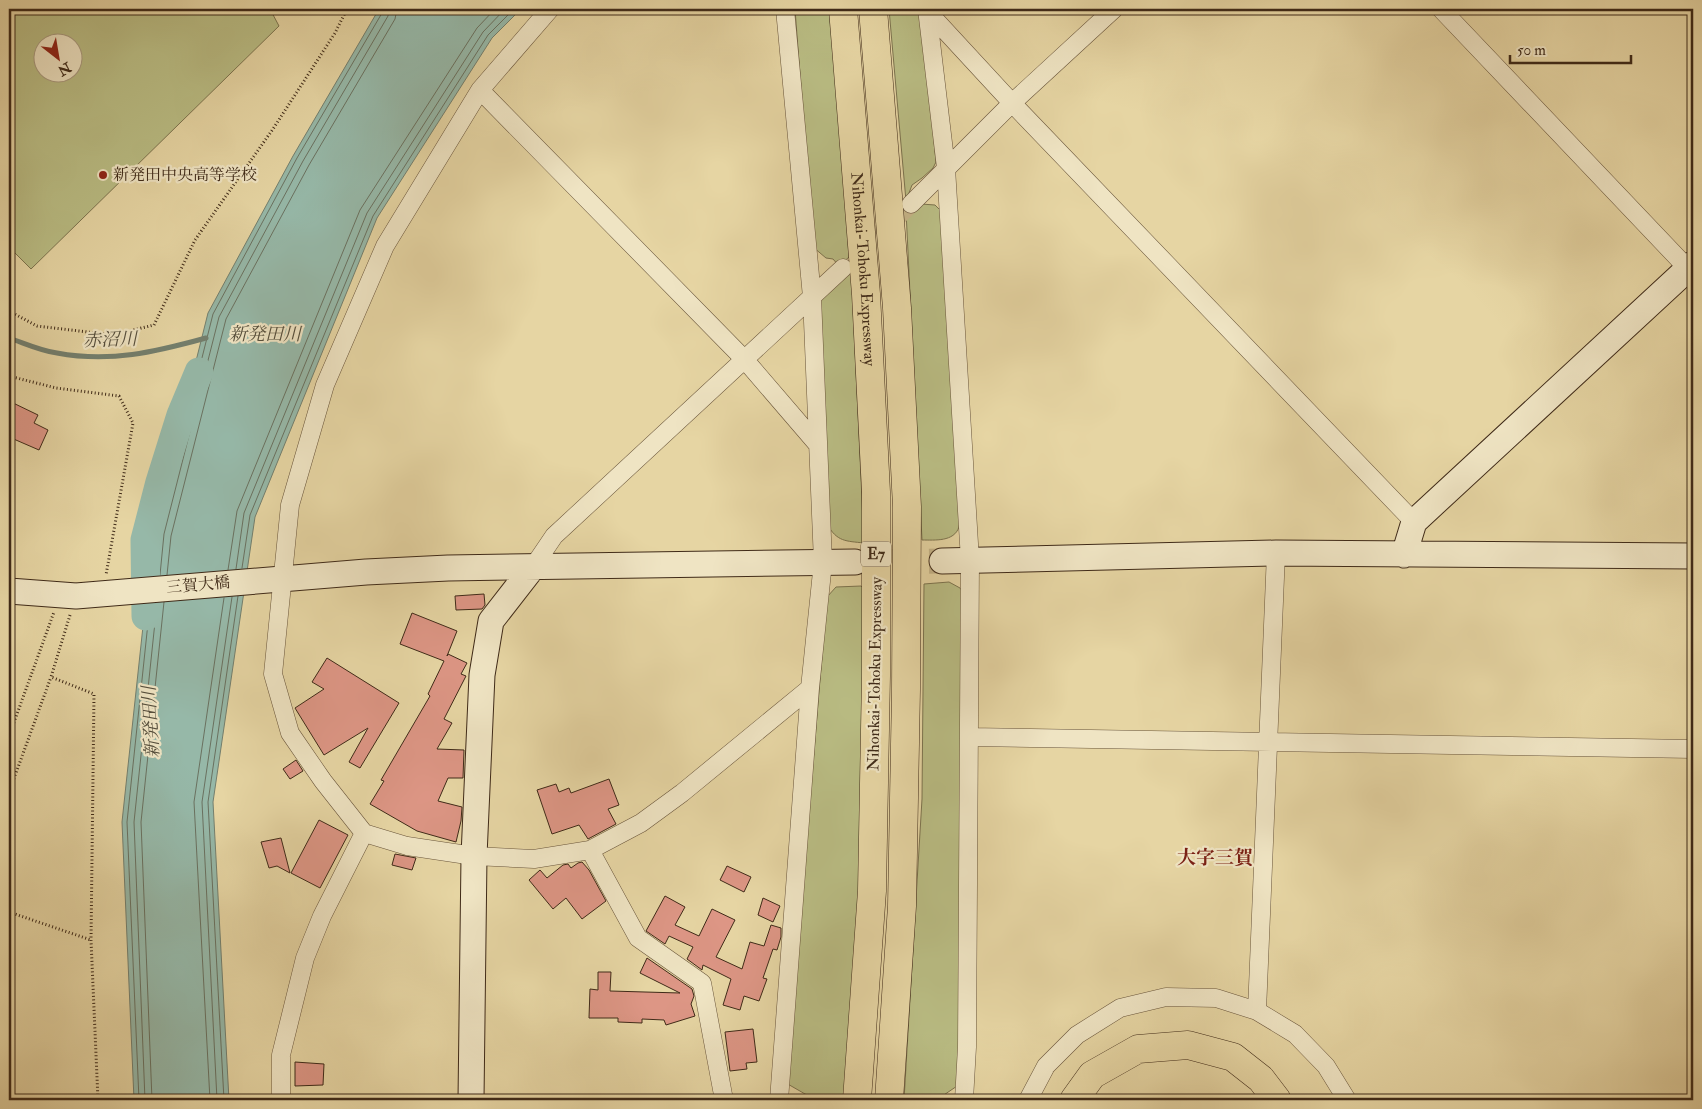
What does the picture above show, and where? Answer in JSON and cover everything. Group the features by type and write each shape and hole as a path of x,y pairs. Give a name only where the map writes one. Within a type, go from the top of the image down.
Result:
{"highway":[{"name":"Nihonkai-Tohoku Expressway","path":"843,9 866,294 876,492 876,676 872,891 857,1100"},
{"name":"Nihonkai-Tohoku Expressway","path":"873,9 897,308 907,507 902,906 889,1100"},
{"path":"1074,1100 1092,1075 1138,1049 1188,1045 1233,1057 1261,1079 1277,1100"},
{"path":"1096,1100 1103,1089 1145,1066 1183,1060 1224,1072 1250,1089 1259,1100"}],"street":[{"path":"550,9 480,90 385,246 325,385 290,505 275,580 273,674 290,733 323,781 364,833 407,846 474,856 534,859 590,850 642,823 682,793 810,688"},
{"path":"779,1100 810,688 823,562 812,297 785,9"},
{"path":"910,204 1012,103 1114,9"},
{"path":"1404,555 1414,522 1692,269 1441,9"},
{"path":"928,10 1012,103 1414,522"},
{"path":"928,10 946,168 970,560 967,1047 964,1100"},
{"path":"480,90 745,360 818,445"},
{"path":"471,1100 474,856 482,675 491,621 533,567 554,536 843,268"},
{"path":"1258,1011 1276,553"},
{"path":"942,561 1276,553 1693,556"},
{"name":"三賀大橋","path":"9,592 68,596 366,572 448,568 855,562"},
{"path":"969,737 1693,749"},
{"path":"281,1100 281,1055 305,958 322,916 364,833"},
{"path":"590,850 638,938 702,983 724,1100"},
{"path":"1028,1100 1046,1066 1077,1035 1120,1008 1166,997 1216,998 1258,1011 1295,1034 1326,1066 1347,1100"}],"path":[{"path":"9,311 37,326 113,335 154,325 195,240 273,130 335,33 347,9"},
{"path":"9,376 56,388 118,396 133,423 103,594"},
{"path":"9,792 51,677 68,596"},
{"path":"9,736 68,596"},
{"path":"51,677 94,694 91,940 98,1100"},
{"path":"9,912 91,940"}],"green space":[{"path":"9,9 270,9 279,26 31,269 9,247"},
{"path":"795,9 829,9 842,141 849,257 839,266 833,259 826,258 813,247"},
{"path":"889,9 922,9 936,162 933,168 912,185 906,201"},
{"path":"918,200 921,204 935,205 942,212 961,506 960,525 957,532 949,538 938,540 922,540 906,211"},
{"path":"851,263 864,543 842,540 834,534 827,524 820,296"},
{"path":"949,582 960,588 967,597 960,1084 938,1099 904,1100 922,799 924,584"},
{"path":"861,586 865,589 863,847 844,1100 812,1100 812,1098 786,1083 827,597 836,587"}],"water":[{"name":"新発田川","path":"379,9 521,9 492,38 377,218 255,517 213,802 229,1100 134,1100 122,822 153,533 208,313 293,156"}],"building":[{"path":"9,401 38,415 34,423 48,430 39,450 9,437"},
{"path":"484,594 485,605 482,609 456,610 455,596"},
{"path":"412,613 457,631 447,656 448,654 467,663 461,674 466,676 444,719 452,723 437,749 464,750 463,778 448,778 438,801 462,807 456,842 417,831 370,804 384,781 381,780 430,696 428,694 444,661 400,644"},
{"path":"327,658 399,703 360,768 349,762 368,728 324,755 295,708 324,689 312,682"},
{"path":"296,760 303,771 290,779 283,769"},
{"path":"609,779 619,805 608,809 616,824 588,839 579,825 552,834 537,790 556,784 559,792 569,788 571,793"},
{"path":"319,820 348,835 320,888 291,873"},
{"path":"281,838 290,873 277,866 269,868 261,842"},
{"path":"395,854 416,858 412,870 392,865"},
{"path":"582,862 589,870 606,901 582,919 566,898 553,909 529,880 540,870 547,878 563,865 568,864 571,868"},
{"path":"727,866 751,877 744,892 720,880"},
{"path":"665,896 685,907 675,925 699,936 712,909 735,920 716,957 742,969 750,942 764,946 771,925 781,928 781,937 777,950 773,949 763,978 767,979 759,1001 744,996 740,1010 723,1005 731,979 703,965 702,970 687,959 693,947 669,936 665,944 646,931"},
{"path":"763,898 780,906 773,922 758,915"},
{"path":"647,958 692,989 694,996 691,1004 695,1016 666,1025 664,1020 642,1019 642,1023 618,1022 618,1018 589,1018 590,989 598,990 598,972 611,972 610,991 680,993 640,973"},
{"path":"753,1029 757,1062 746,1063 747,1069 730,1071 725,1032"},
{"path":"295,1062 324,1064 323,1085 295,1086"}],"waterway":[{"name":"赤沼川","path":"9,338 51,352 95,357 150,352 206,338"},
{"name":"新発田川","path":"146,616 145,540 160,482 181,415 199,372"}],"tunnel":[{"path":"858,254 911,204"},
{"path":"855,562 942,561"}],"place":[{"name":"新発田中央高等学校","path":"103,175"}],"district":[{"name":"大字三賀","path":"1215,858"}]}
